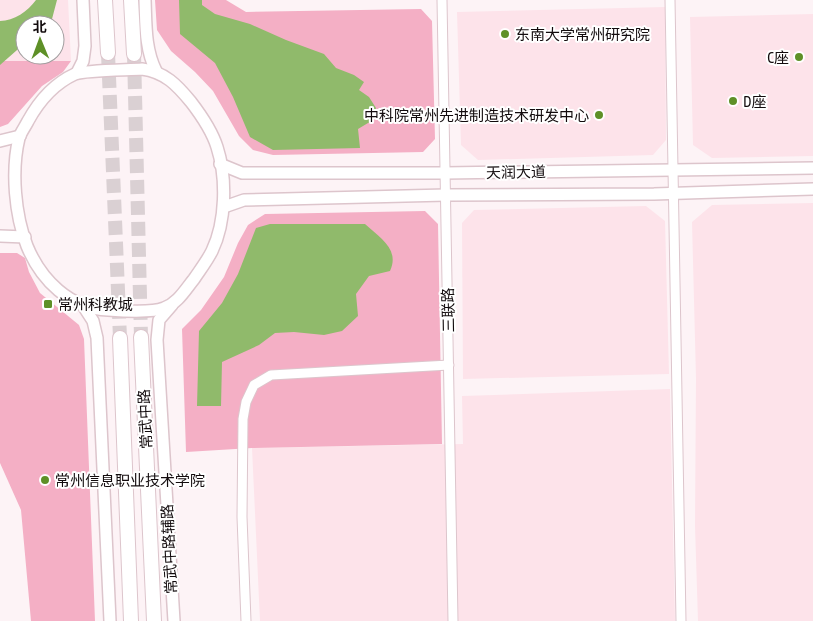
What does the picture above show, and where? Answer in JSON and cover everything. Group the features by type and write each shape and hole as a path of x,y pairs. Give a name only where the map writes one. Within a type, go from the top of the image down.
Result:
{"main road":[{"path":"105,0 108,52"},
{"path":"131,0 134,54"},
{"name":"常武中路","path":"141,337 154,621"},
{"name":"常武中路","path":"120,338 131,621"}],"street":[{"path":"77,73 83,61 85,46 83,0"},
{"path":"145,0 146,41 150,59 156,71"},
{"name":"三联路","path":"442,0 453,621"},
{"path":"670,0 681,621"},
{"path":"156,71 142,69 77,73 58,84 38,103 20,136 17,154 17,212 27,246 37,264 60,294 84,307 103,310 134,311 163,309 174,302"},
{"name":"常武中路辅路","path":"156,71 181,89 201,116 217,147 224,185 224,207 213,250 184,293 160,320 157,340 174,621"},
{"path":"0,141 20,136"},
{"name":"天润大道","path":"220,164 242,173 445,174 813,168"},
{"name":"天润大道","path":"224,207 244,200 813,189"},
{"path":"0,236 25,237"},
{"path":"84,307 93,321 96,338 110,621"},
{"path":"246,621 242,517 243,418 246,402 254,386 271,375 449,364"}],"shaded area":[{"path":"0,0 68,0 71,61 65,61 65,15 15,15 15,61 0,61"},
{"path":"36,0 57,0 53,15 20,15"},
{"path":"155,0 226,0 246,12 421,9 432,21 435,139 423,152 273,155 253,150 239,136 213,91 171,51 157,30"},
{"path":"179,0 202,0 202,5 215,14 250,24 324,54 336,68 354,75 364,82 359,90 369,97 376,108 373,120 358,129 360,148 273,150 250,137 233,97 215,63 180,34"},
{"path":"665,7 666,140 653,155 478,160 461,145 457,12"},
{"path":"813,14 813,156 712,158 693,145 690,17"},
{"path":"15,17 15,52 0,65 0,21"},
{"path":"0,61 15,61 15,65 65,65 65,61 71,61 63,72 42,86 8,124 0,127"},
{"path":"813,203 813,621 698,621 695,526 696,378 692,222 712,205"},
{"path":"646,206 665,221 669,374 463,379 462,223 474,210"},
{"path":"425,211 438,224 442,444 252,448 186,452 182,329 201,310 224,277 238,243 248,225 265,214"},
{"path":"270,224 365,224 387,244 392,256 390,271 369,276 356,294 358,316 342,331 324,335 294,332 275,333 259,345 222,362 221,406 197,406 199,331 222,303 238,274 256,228"},
{"name":"常州信息职业技术学院","path":"0,253 17,253 25,258 29,272 40,293 79,325 84,339 95,621 31,621 21,510 0,463"},
{"path":"670,389 675,621 260,621 252,448 463,444 462,396"}],"tunnel":[{"path":"108,53 120,338"},
{"path":"134,54 141,337"}],"place":[{"name":"东南大学常州研究院","path":"505,34"},
{"name":"C座","path":"799,57"},
{"name":"D座","path":"733,101"},
{"name":"中科院常州先进制造技术研发中心","path":"599,115"},
{"name":"常州科教城","path":"48,304"},
{"name":"常州信息职业技术学院","path":"45,480"}]}
